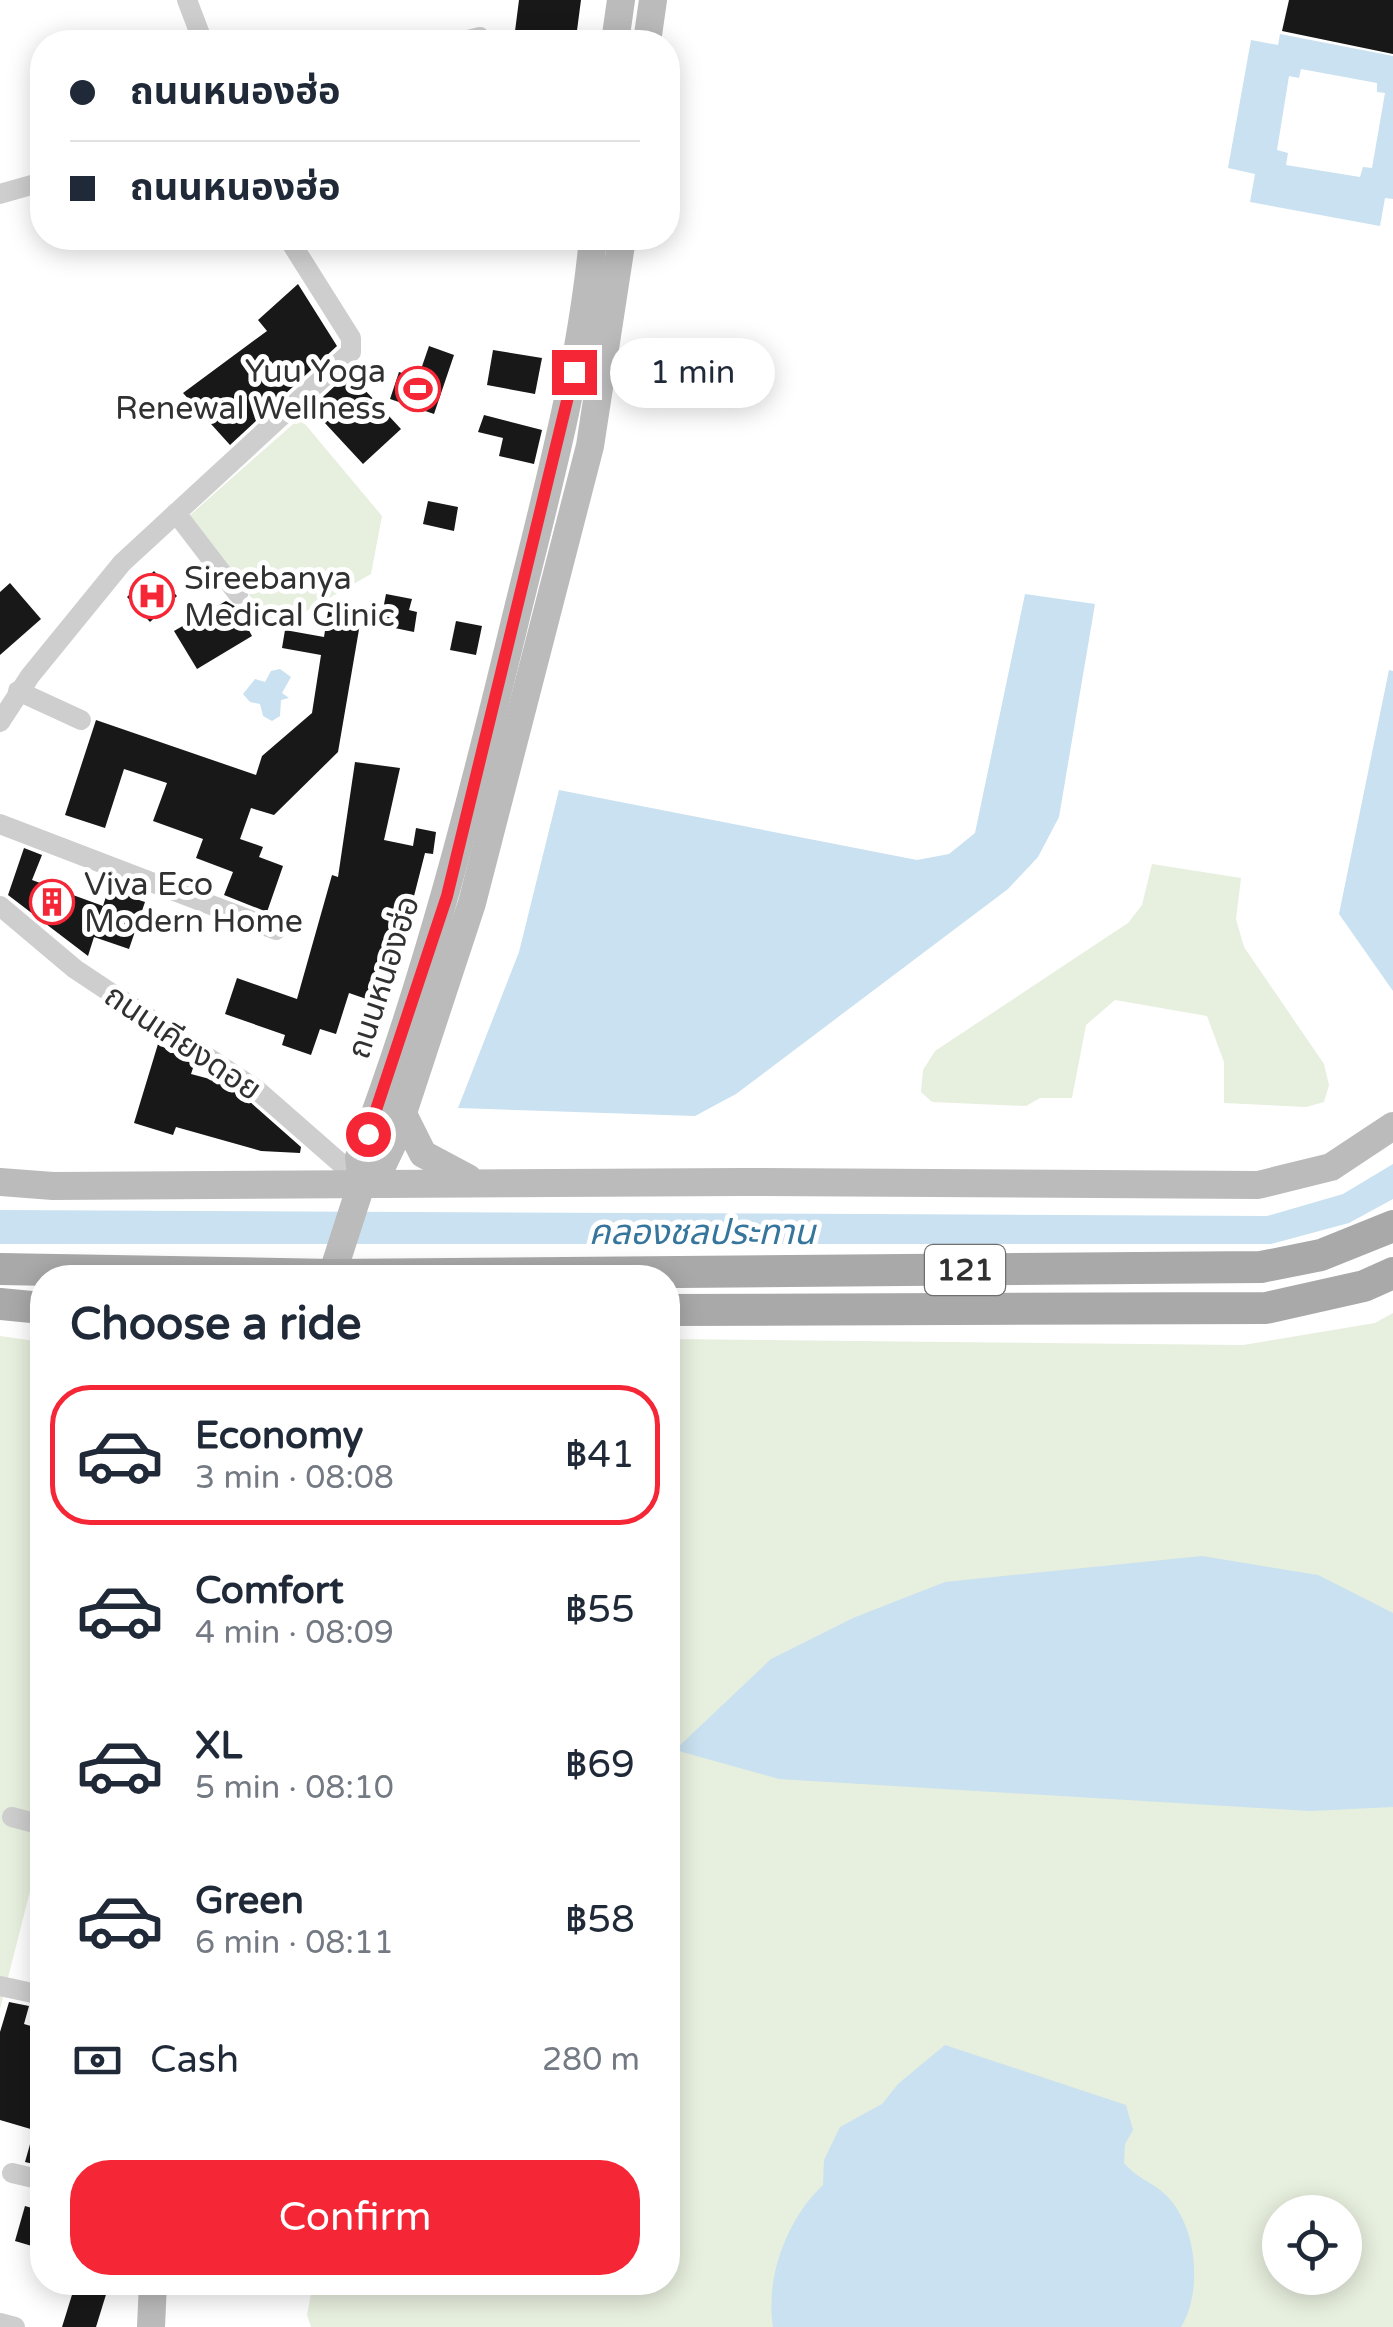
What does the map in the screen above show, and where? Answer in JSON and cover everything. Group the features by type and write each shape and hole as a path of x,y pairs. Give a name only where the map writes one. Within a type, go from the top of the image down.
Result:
{"main road":[{"name":"121","path":"680,1273 1261,1267 1321,1255 1393,1226"},
{"name":"121","path":"0,1269 30,1270"},
{"name":"121","path":"680,1310 1266,1308 1364,1286 1393,1273"},
{"path":"0,1304 30,1307"}],"street":[{"path":"186,0 197,30"},
{"path":"616,30 621,0"},
{"path":"649,30 653,0"},
{"path":"0,194 30,185"},
{"path":"0,722 18,691 84,606 176,513 351,352 352,338 296,250"},
{"name":"ถนนหนองฮ่อ","path":"362,1182 359,1157 447,896 560,439 584,322 592,250"},
{"name":"ถนนหนองฮ่อ","path":"362,1182 382,1166 403,1114 472,903 590,446 620,250"},
{"path":"560,439 590,446"},
{"path":"176,513 238,594"},
{"path":"18,691 82,720"},
{"path":"0,824 276,930"},
{"name":"ถนนเคียงดอย","path":"0,906 75,969 257,1090 362,1182"},
{"path":"403,1114 423,1154 441,1168 479,1182"},
{"path":"0,1182 53,1186 362,1182 1258,1185 1331,1167 1393,1126"},
{"path":"336,1265 362,1182"},
{"path":"12,1817 30,1822"},
{"path":"0,1986 30,1992"},
{"path":"12,2173 30,2177"},
{"path":"151,2327 152,2295"},
{"path":"0,2323 15,2327"}],"green space":[{"path":"300,418 382,516 371,574 275,629 189,516"},
{"path":"1152,864 1241,878 1236,919 1244,947 1324,1064 1329,1085 1324,1102 1306,1107 1224,1103 1224,1062 1207,1016 1115,1000 1086,1025 1072,1098 1040,1098 1026,1106 932,1102 921,1092 923,1070 935,1051 1128,923 1142,905"},
{"path":"1393,1313 1393,2327 311,2327 307,2315 311,2295 680,2295 680,1339 1243,1345 1375,1323"},
{"path":"0,1336 30,1340 30,1891 0,2009"}],"water":[{"path":"1280,34 1393,56 1393,199 1385,198 1380,226 1250,202 1255,174 1228,168 1251,40 1278,45","holes":["1301,69 1377,83 1377,92 1385,93 1372,168 1363,167 1360,177 1286,165 1288,153 1277,150 1289,76 1299,78"]},
{"path":"1025,594 1095,604 1059,817 1038,857 1008,889 736,1094 695,1116 458,1108 519,952 559,790 917,860 949,854 975,833"},
{"path":"280,669 291,677 282,693 289,698 281,700 280,716 272,721 263,716 260,704 250,702 243,694 255,679 265,682 271,671"},
{"path":"1389,670 1393,671 1393,991 1339,914"},
{"name":"คลองชลประทาน","path":"1393,1164 1393,1199 1349,1223 1271,1244 0,1244 0,1210 1267,1216 1343,1194"},
{"path":"1202,1556 1318,1575 1393,1613 1393,1807 1310,1811 779,1779 680,1751 680,1745 771,1659 853,1618 945,1582"},
{"path":"945,2045 1126,2105 1133,2130 1125,2144 1124,2163 1172,2202 1189,2236 1193,2294 1181,2327 773,2327 772,2288 782,2250 799,2214 823,2185 824,2160 840,2127 882,2104 898,2084"}],"building":[{"path":"519,0 581,0 577,30 515,30"},
{"path":"1289,0 1393,0 1393,54 1282,31"},
{"path":"298,284 337,346 230,445 183,393 267,331 258,320"},
{"name":"Yuu Yoga Renewal Wellness","path":"429,346 454,355 434,414 390,399 399,372 418,378"},
{"path":"493,350 542,358 535,394 487,385"},
{"path":"349,373 401,429 363,464 311,408"},
{"path":"484,415 542,430 534,464 499,456 503,438 478,432"},
{"path":"428,501 458,507 454,531 423,524"},
{"name":"Sireebanya Medical Clinic","path":"154,571 177,596 150,622 127,597"},
{"path":"10,583 41,619 0,655 0,592"},
{"path":"386,594 412,599 409,610 417,612 414,632 380,625"},
{"path":"226,601 236,607 252,636 197,669 174,631"},
{"path":"329,606 362,612 338,752 274,815 251,808 240,839 263,847 259,857 283,866 267,912 224,895 233,872 196,858 203,839 153,821 167,783 124,769 105,828 65,815 96,720 256,775 262,756 312,713 321,655 282,648 285,630 324,637"},
{"path":"456,621 482,626 476,655 450,650"},
{"path":"355,762 400,768 384,840 413,846 416,828 436,832 433,854 425,853 401,947 397,946 378,1003 349,993 336,1034 320,1029 311,1055 282,1045 285,1035 225,1014 237,978 297,999 332,875 338,877"},
{"name":"Viva Eco Modern Home","path":"24,848 42,855 32,880 103,906 111,881 136,891 133,898 145,902 129,949 94,937 88,956 8,895"},
{"path":"158,1044 194,1065 191,1074 221,1082 249,1101 301,1147 300,1153 261,1151 176,1127 173,1135 134,1123"},
{"path":"9,2002 29,2006 24,2024 30,2026 30,2129 0,2120 0,2032"},
{"path":"25,2206 30,2207 30,2245 15,2241"},
{"path":"72,2295 106,2295 96,2327 62,2327"}],"place":[{"name":"Yuu Yoga Renewal Wellness","path":"418,389"},
{"name":"Sireebanya Medical Clinic","path":"152,596"},
{"name":"Viva Eco Modern Home","path":"52,902"}],"route":[{"path":"368,1134 447,896 574,372"}]}
